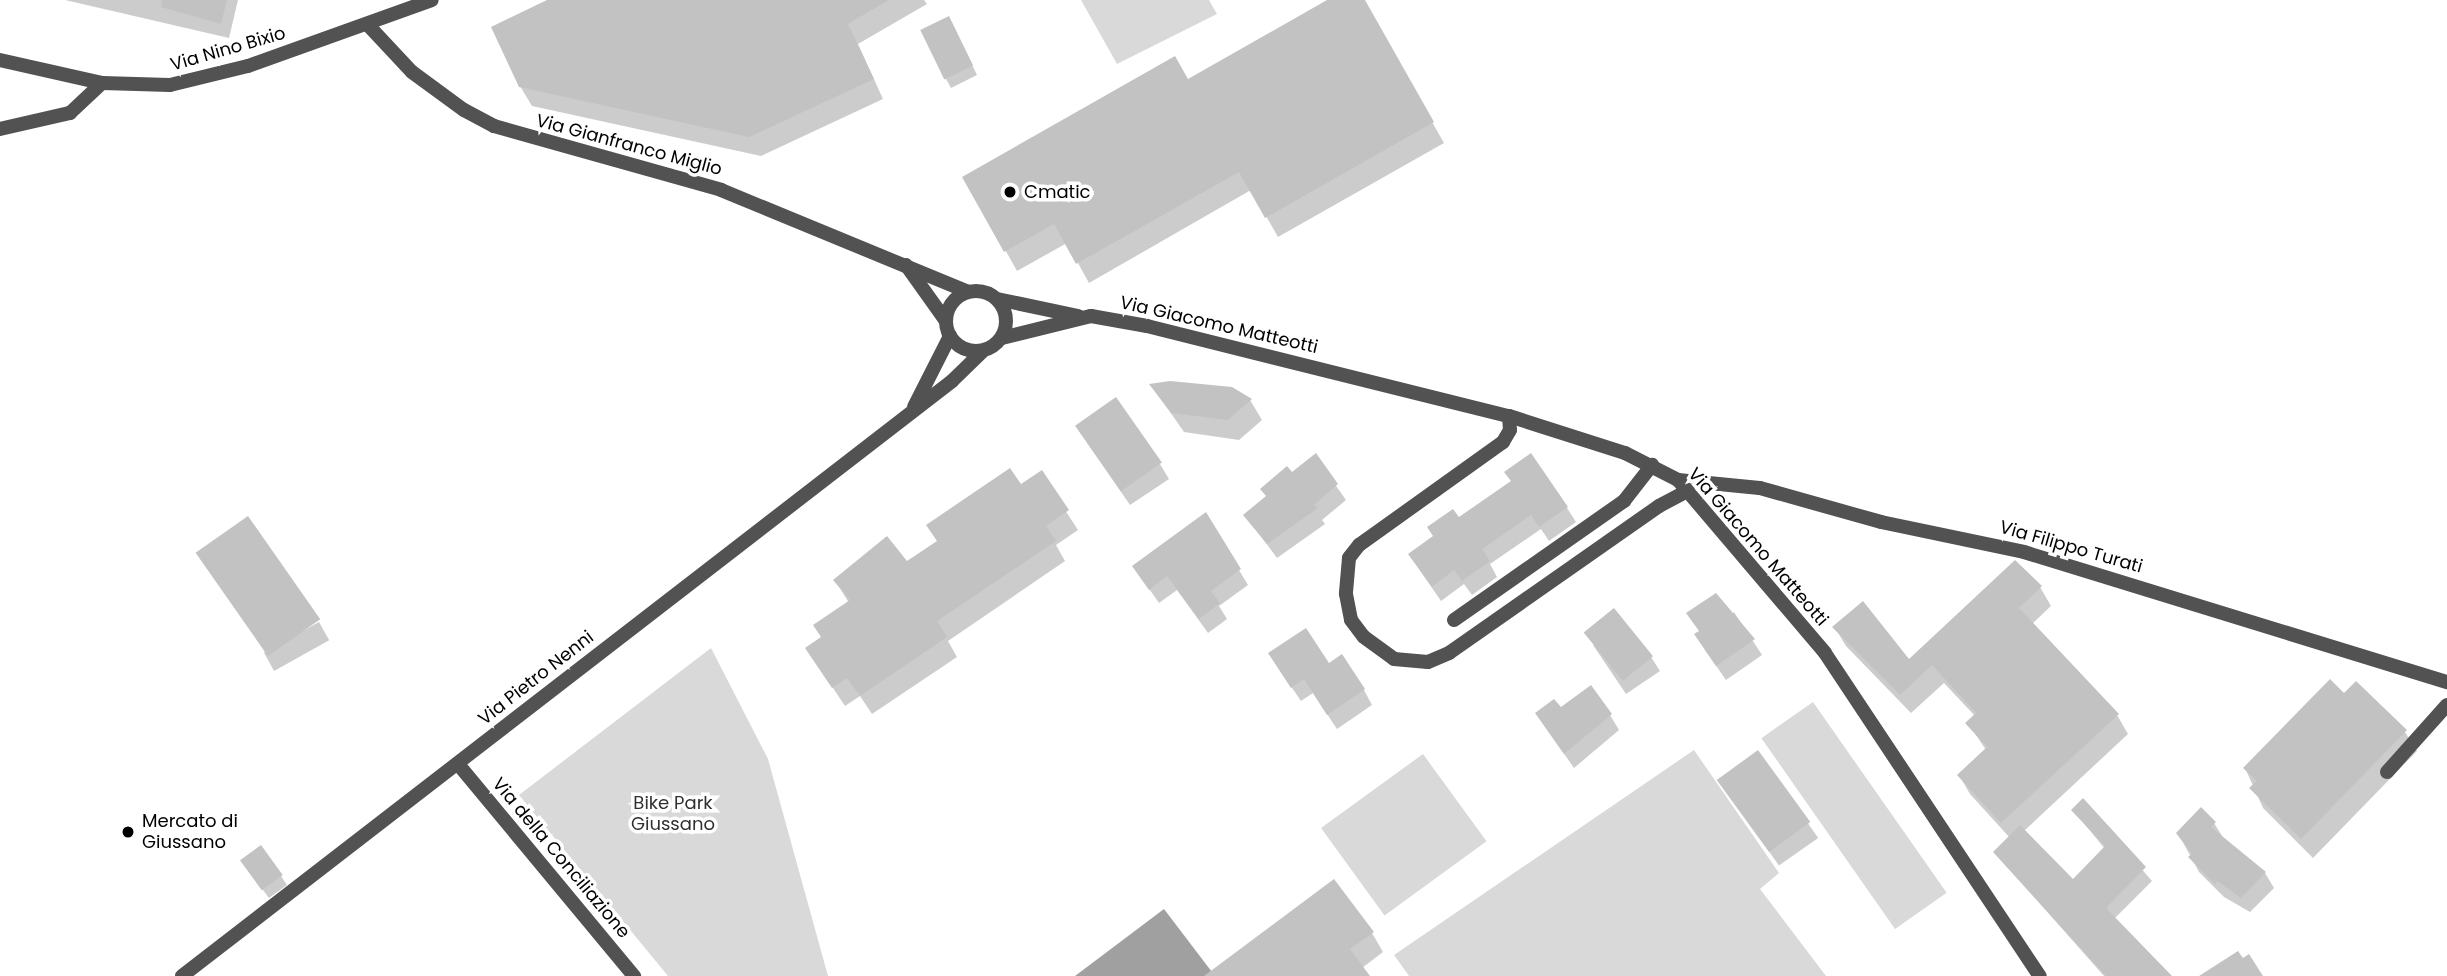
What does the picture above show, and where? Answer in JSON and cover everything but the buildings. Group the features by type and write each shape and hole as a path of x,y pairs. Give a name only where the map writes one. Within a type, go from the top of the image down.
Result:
{"street":[{"name":"Via Nino Bixio","path":"0,60 102,83 158,87 197,81 368,25 432,0"},
{"name":"Via Gianfranco Miglio","path":"368,25 412,72 494,126 721,190 968,292"},
{"path":"0,129 70,113 102,83"},
{"path":"905,264 946,321 950,336 964,349 983,351 1002,338 1006,317 998,299 968,292 952,302 946,321"},
{"name":"Via Giacomo Matteotti","path":"998,299 1083,317 1147,326 1509,415 1651,465 1683,485 1825,653 2040,976"},
{"name":"Via Giacomo Matteotti","path":"1002,338 1083,317"},
{"name":"Via Pietro Nenni","path":"913,410 950,336"},
{"name":"Via Pietro Nenni","path":"182,976 958,377 983,351"},
{"path":"1509,415 1510,430 1503,442 1359,545 1349,558 1346,594 1352,620 1364,637 1394,659 1428,662 1449,653 1659,506 1683,485"},
{"path":"1454,620 1624,501 1651,465"},
{"name":"Via Filippo Turati","path":"1683,485 1760,488 1881,522 2024,552 2447,682"},
{"path":"2386,772 2447,705"},
{"name":"Via della Conciliazione","path":"458,764 634,976"}],"green space":[{"path":"1081,0 1209,0 1217,14 1117,64"},
{"name":"Bike Park Giussano","path":"711,648 768,759 828,976 668,976 519,795"},
{"path":"1813,702 1947,893 1895,929 1761,738"},
{"path":"1694,750 1779,873 1760,889 1826,976 1409,976 1394,955"},
{"path":"1423,754 1486,841 1385,915 1321,828"}],"shaded area":[{"path":"1164,909 1215,976 1075,976"}],"place":[{"name":"Cmatic","path":"1010,192"},
{"name":"Mercato di Giussano","path":"128,832"}]}
